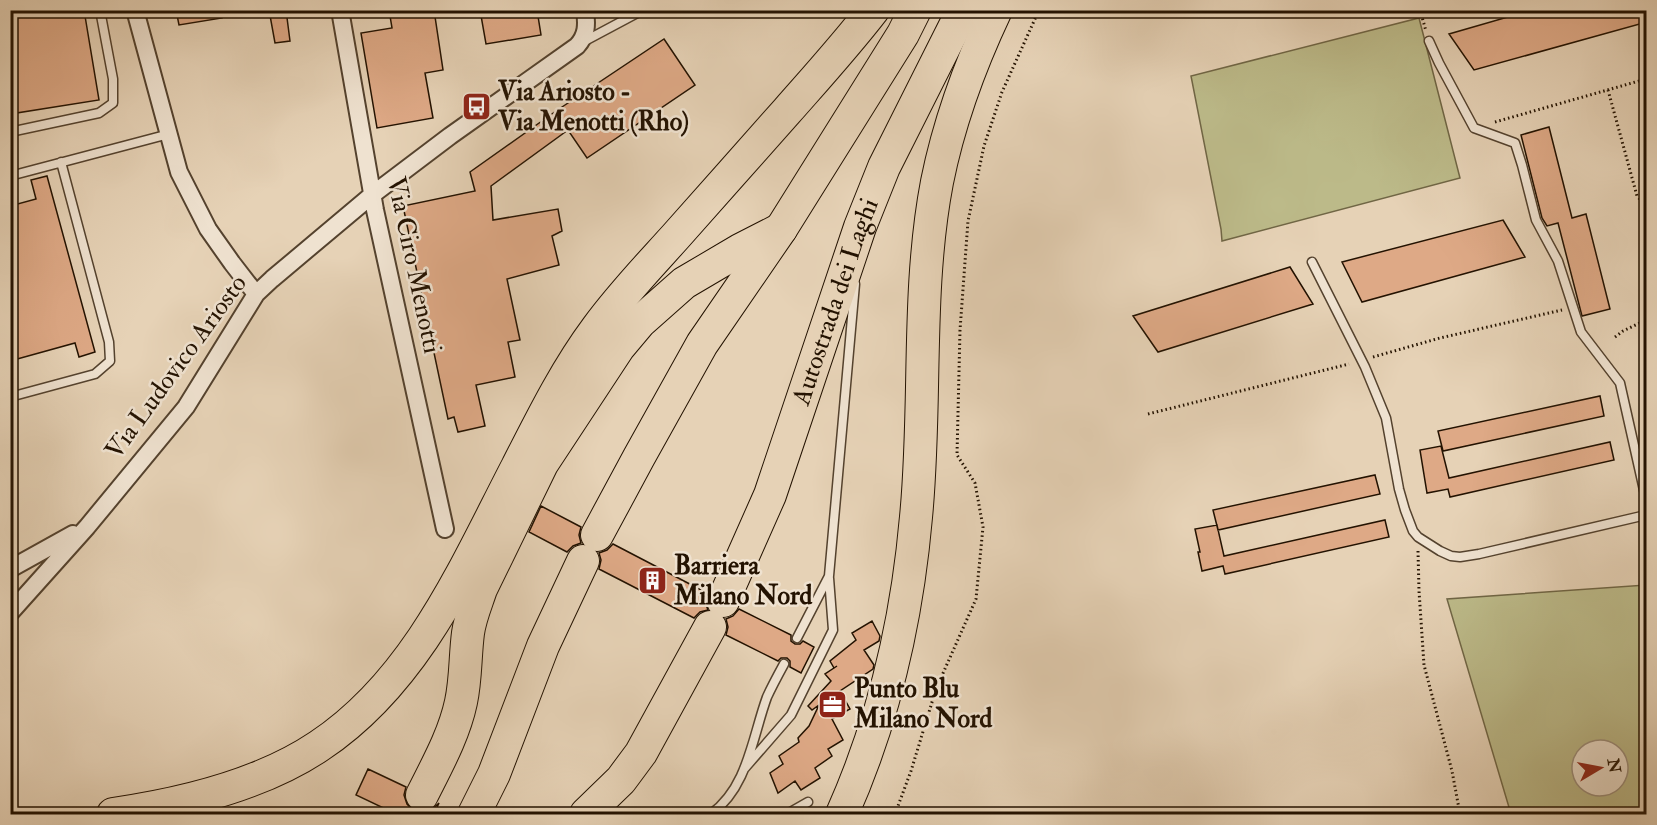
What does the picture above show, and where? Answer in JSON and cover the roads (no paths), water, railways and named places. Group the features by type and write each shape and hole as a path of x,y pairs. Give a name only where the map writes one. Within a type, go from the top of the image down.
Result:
{"highway":[{"path":"113,814 195,798 256,778 288,763 318,746 348,724 388,684 438,616 558,390 596,329 822,72 873,10"},
{"path":"474,814 494,774 543,646 590,548 650,437 702,344 781,230 903,34 915,10"},
{"name":"Autostrada dei Laghi","path":"586,814 621,780 641,753 716,614 770,495 860,227 884,167 963,10"},
{"path":"842,814 857,782 881,711 897,651 909,586 917,516 924,302 938,181 964,83 996,10"},
{"path":"422,795 446,746 461,703 468,633 473,609 542,464 619,347 640,322 684,283 781,230"}],"street":[{"path":"135,10 179,172 208,229 256,294"},
{"name":"Via Ciro Menotti","path":"340,10 372,195 445,529"},
{"path":"577,45 586,32 585,10"},
{"name":"Via Ludovico Ariosto","path":"11,612 87,527 186,407 256,294 372,195 577,45"},
{"path":"10,569 87,527"}],"lane":[{"path":"10,132 99,114 113,103 113,79 100,10"},
{"path":"577,45 643,10"},
{"path":"1429,41 1474,128 1515,143 1536,220 1558,261 1581,333 1620,383 1647,499"},
{"path":"10,176 169,134"},
{"path":"10,397 95,374 110,361 109,342 61,162"},
{"path":"857,262 860,227"},
{"path":"1312,261 1365,368 1386,418 1399,489 1413,531 1418,537 1440,551 1460,557 1647,515"},
{"path":"744,769 791,715 833,630 829,576 856,273"},
{"path":"797,638 829,576"},
{"path":"711,814 721,807 733,792 744,769 768,696 784,664"},
{"path":"787,814 808,802"}],"place":[{"name":"Via Ariosto - Via Menotti (Rho)","path":"477,107"},
{"name":"Barriera Milano Nord","path":"653,581"},
{"name":"Punto Blu Milano Nord","path":"833,704"}]}
